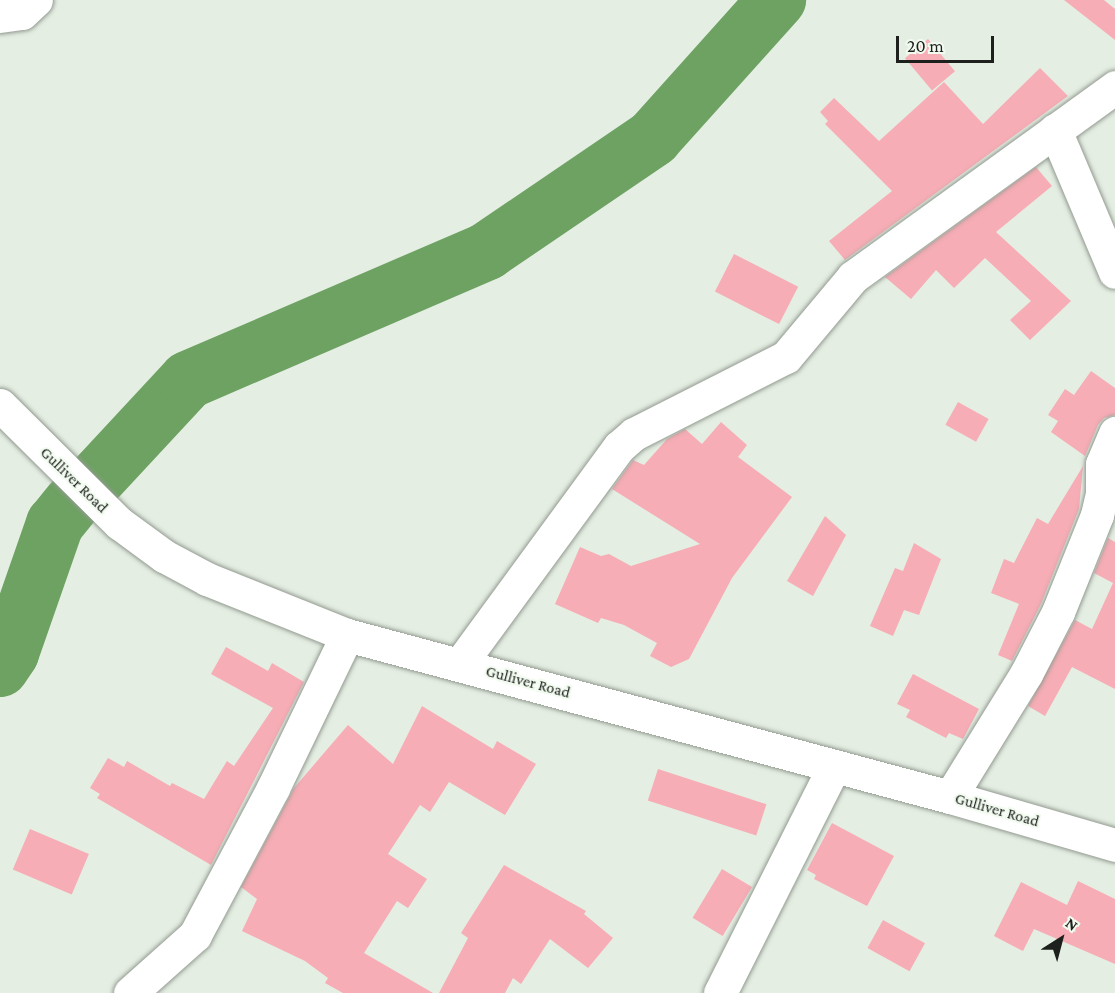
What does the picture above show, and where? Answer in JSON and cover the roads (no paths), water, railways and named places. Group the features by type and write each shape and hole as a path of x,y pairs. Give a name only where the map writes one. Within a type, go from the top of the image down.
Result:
{"street":[{"path":"0,16 22,13 36,0"},
{"path":"460,664 619,447 634,434 786,357 853,277 1115,87"},
{"path":"1055,130 1115,272"},
{"name":"Gulliver Road","path":"0,405 119,523 164,556 207,579 347,635 950,797 1115,845"},
{"path":"950,797 1026,674 1058,612 1097,514 1102,494 1102,464 1115,433"},
{"path":"130,993 195,935 281,772 347,635"},
{"path":"720,993 834,766"}],"waterway":[{"path":"98,477 188,380 487,251 653,138 777,0"},
{"path":"0,668 10,653 55,524 72,503"}]}
